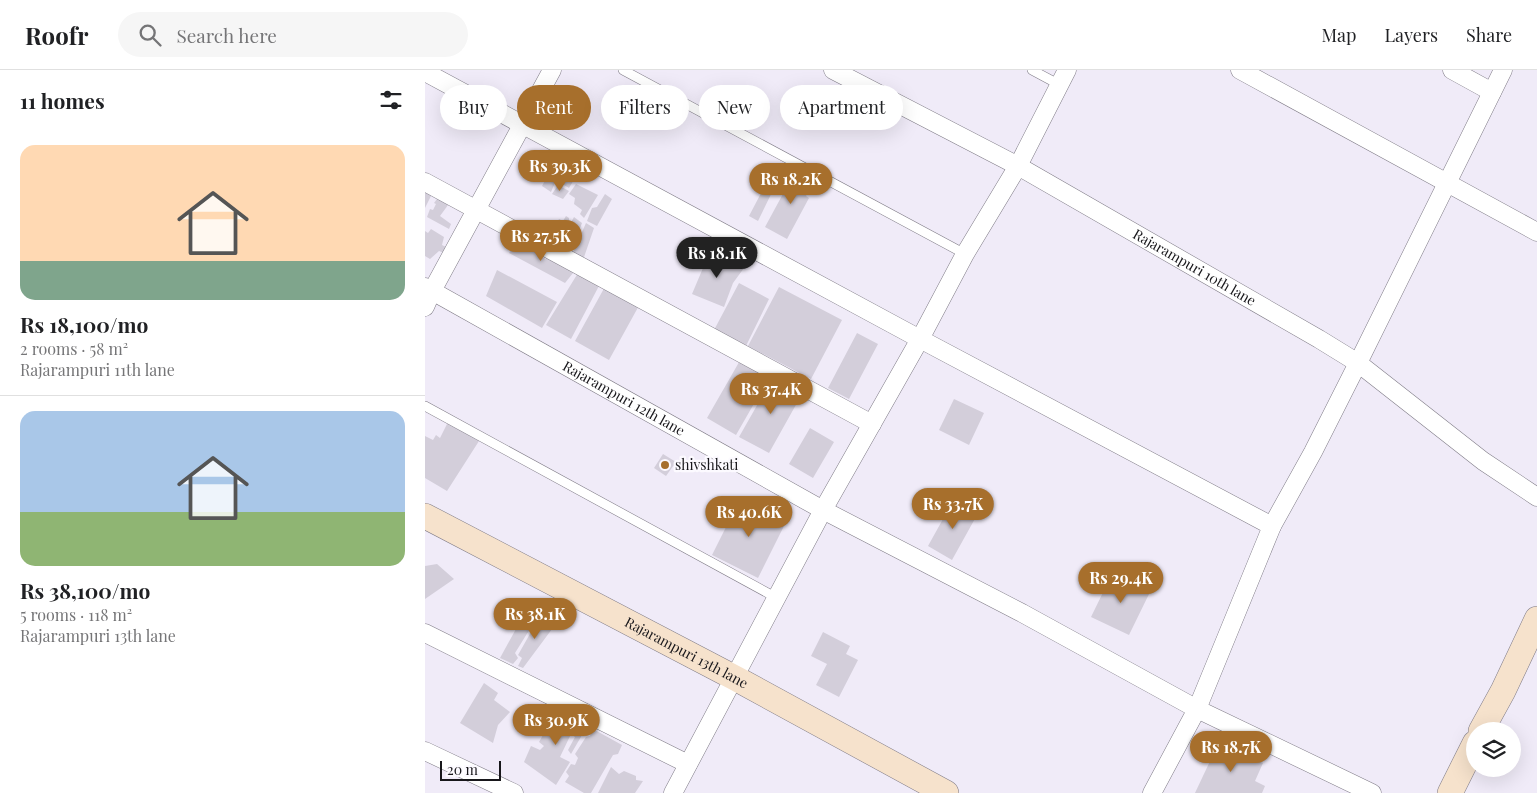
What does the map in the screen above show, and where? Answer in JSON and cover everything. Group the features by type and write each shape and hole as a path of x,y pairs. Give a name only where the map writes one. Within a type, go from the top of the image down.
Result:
{"street":[{"path":"544,85 552,70"},
{"name":"Rajarampuri 10th lane","path":"833,70 1018,166 1358,363 1483,461 1537,497"},
{"path":"1240,70 1537,232"},
{"path":"1452,70 1492,92"},
{"path":"1152,793 1197,709 1273,526 1358,363 1503,70"},
{"path":"425,72 517,121"},
{"path":"673,793 735,678 775,597 921,339 965,254 1018,166 1063,77"},
{"path":"425,307 429,289 477,210 520,130"},
{"path":"534,130 1273,526"},
{"path":"425,182 872,424"},
{"name":"Rajarampuri 12th lane","path":"429,289 823,510 1022,614 1197,709 1372,793"},
{"name":"Rajarampuri 13th lane","path":"425,516 735,678 947,793"},
{"path":"1486,722 1503,691 1537,619"},
{"path":"425,633 688,764"},
{"path":"425,751 514,793"},
{"path":"1450,793 1466,760"}],"lane":[{"path":"623,70 965,254"},
{"path":"1032,70 1063,77"},
{"path":"425,406 775,597"}],"building":[{"path":"552,168 560,171 551,192 542,186"},
{"path":"797,168 811,175 807,181 813,184 806,196 809,198 787,239 765,227"},
{"path":"565,172 575,178 569,188 559,182"},
{"path":"768,180 776,184 758,221 749,216"},
{"path":"576,184 598,195 584,218 580,214 582,210 574,204 575,198 569,194"},
{"path":"558,185 569,191 563,199 552,194"},
{"path":"425,188 434,190 425,208"},
{"path":"605,194 612,199 597,226 587,221 592,208 597,207"},
{"path":"440,195 451,201 440,216 451,224 449,229 427,217 430,209 433,210 436,204 434,203"},
{"path":"566,216 569,218 569,224 565,231 563,230 557,245 548,241 559,219 563,221"},
{"path":"574,217 582,223 570,253 557,248"},
{"path":"586,223 594,228 582,263 572,255"},
{"path":"431,229 444,237 442,245 446,247 444,253 439,251 430,259 425,256 425,231 428,233"},
{"path":"518,241 533,252 535,248 539,252 539,256 546,259 548,255 573,273 565,283 509,253"},
{"path":"715,249 744,268 733,283 724,307 692,294 703,268"},
{"path":"497,270 557,302 542,328 486,296"},
{"path":"578,273 600,284 571,339 546,325"},
{"path":"607,283 641,302 609,360 575,341"},
{"path":"739,283 769,299 744,350 731,337 713,332"},
{"path":"779,287 842,320 811,379 748,346"},
{"path":"857,333 878,344 849,399 828,388"},
{"path":"742,357 771,374 736,435 707,418"},
{"path":"773,377 802,394 769,453 739,437"},
{"path":"954,399 984,413 969,445 939,430"},
{"path":"448,422 479,441 447,491 425,478 425,436 433,440 436,435 440,438"},
{"path":"810,428 834,442 813,478 789,464"},
{"name":"shivshkati","path":"663,454 676,462 666,476 654,468"},
{"path":"740,499 786,522 758,578 712,555"},
{"path":"953,501 977,515 952,560 928,546"},
{"path":"437,564 454,579 425,599 425,566"},
{"path":"1112,574 1150,592 1129,635 1091,617"},
{"path":"528,607 538,616 515,653 518,658 513,664 500,658"},
{"path":"540,616 555,625 523,668 518,666 522,658 518,655"},
{"path":"823,632 850,646 846,654 858,660 839,697 816,685 827,664 811,656"},
{"path":"484,683 498,693 494,700 510,712 498,725 493,743 460,723"},
{"path":"555,704 589,723 571,754 568,750 575,737 571,734 560,757 570,762 556,785 524,762 531,746 540,750 544,746 539,742 547,728 555,734 560,719 551,714"},
{"path":"593,729 622,745 618,754 613,755 591,793 584,793 565,782 569,776 566,772 571,764 575,765 578,758 575,754 586,737 590,736"},
{"path":"1219,742 1263,763 1255,781 1265,786 1262,793 1195,793"},
{"path":"611,767 619,774 624,771 636,776 636,780 643,781 635,793 598,793"}],"place":[{"name":"shivshkati","path":"665,465"}]}
